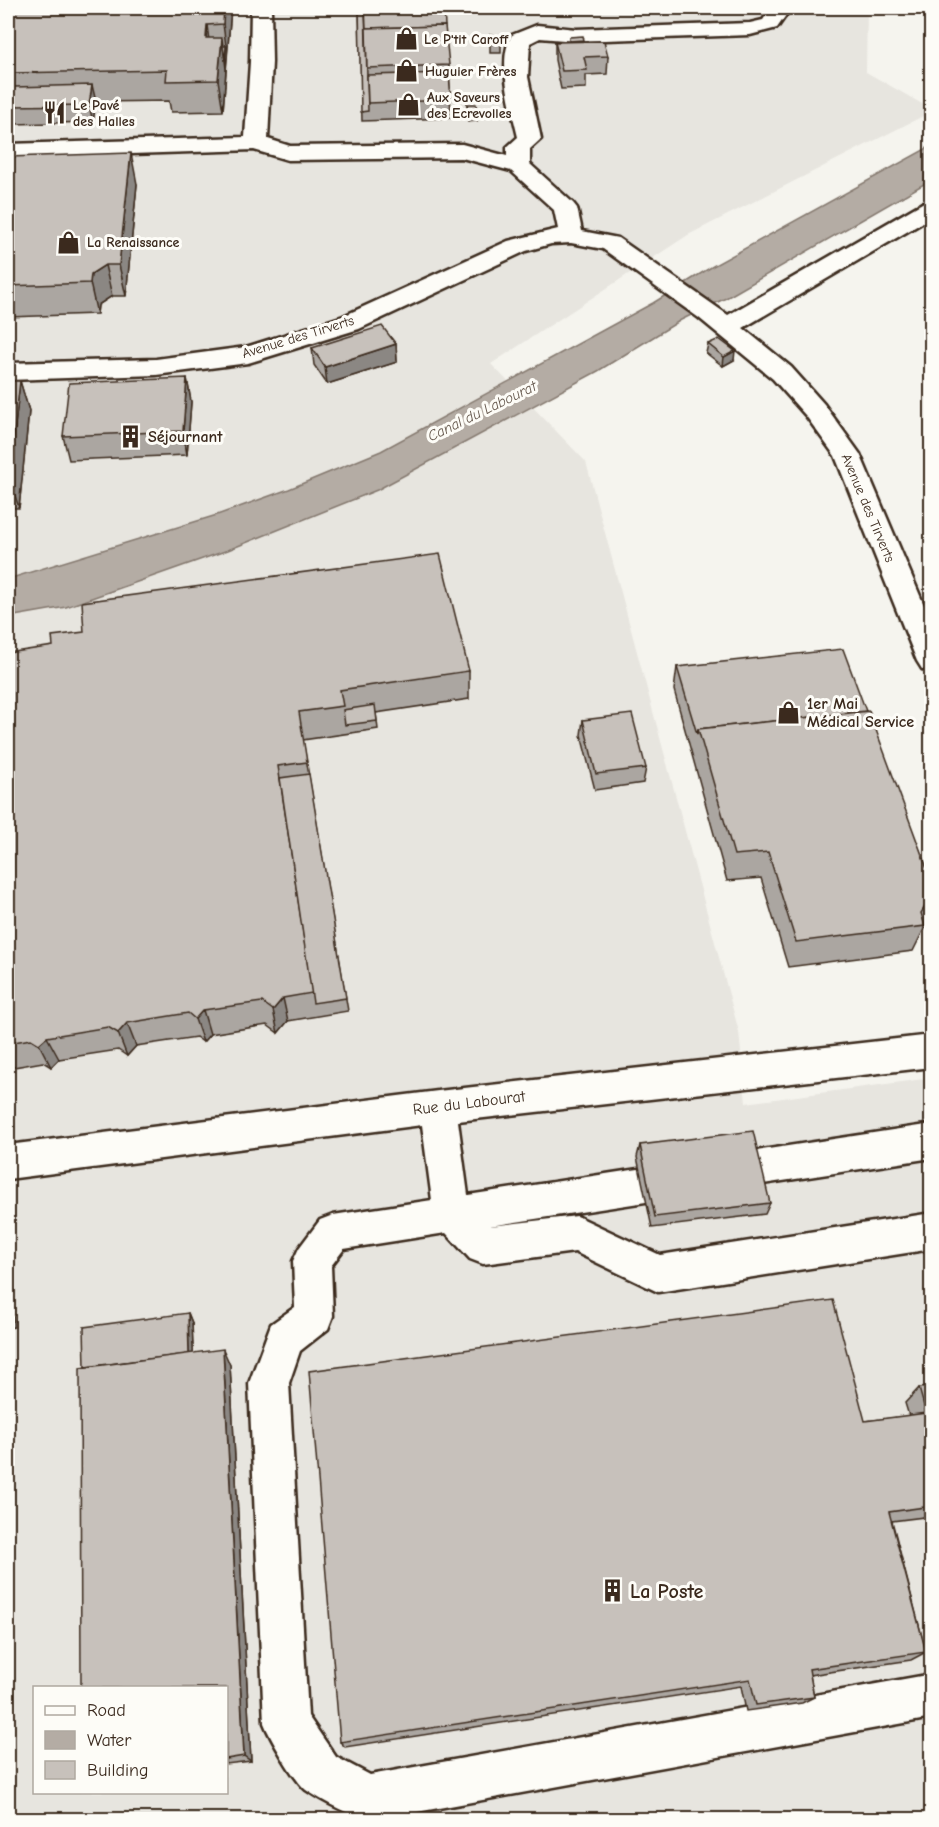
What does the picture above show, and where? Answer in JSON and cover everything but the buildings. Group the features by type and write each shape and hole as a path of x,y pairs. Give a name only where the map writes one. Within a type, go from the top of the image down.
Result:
{"street":[{"path":"256,143 261,62 261,8"},
{"path":"519,166 518,147 530,139 521,99 515,53 520,40 537,31 576,35 750,29 770,24 782,8"},
{"path":"8,150 256,143 288,153 462,151 519,166 566,208 572,236"},
{"path":"717,320 932,207"},
{"name":"Avenue des Tirverts","path":"8,372 156,367 248,355 350,323 517,246 550,237 572,236 610,243 717,320 782,373 815,410 846,454 932,661"},
{"name":"Rue du Labourat","path":"8,1162 438,1107 932,1051"},
{"path":"438,1107 452,1213 483,1246 577,1234 658,1274 932,1231"},
{"path":"932,1141 333,1233 312,1262 314,1316 285,1338 268,1383 286,1722 320,1773 368,1797 932,1696"}],"shaded area":[{"path":"8,8 867,8 866,72 931,109 931,112 688,235 491,364 586,462 739,1032 746,1103 931,1078 931,1819 8,1820"}],"water":[{"name":"Canal du Labourat","path":"931,146 931,180 726,298 681,320 598,371 377,490 228,550 66,607 8,617 8,579 217,515 289,489 381,451 653,303 713,266"}],"place":[{"name":"Le P'tit Caroff","path":"406,39"},
{"name":"Huguier Frères","path":"407,71"},
{"name":"Aux Saveurs des Ecrevolles","path":"409,105"},
{"name":"Le Pavé des Halles","path":"55,113"},
{"name":"La Renaissance","path":"69,242"},
{"name":"Séjournant","path":"130,437"},
{"name":"1er Mai Médical Service","path":"789,713"},
{"name":"La Poste","path":"612,1591"}]}
